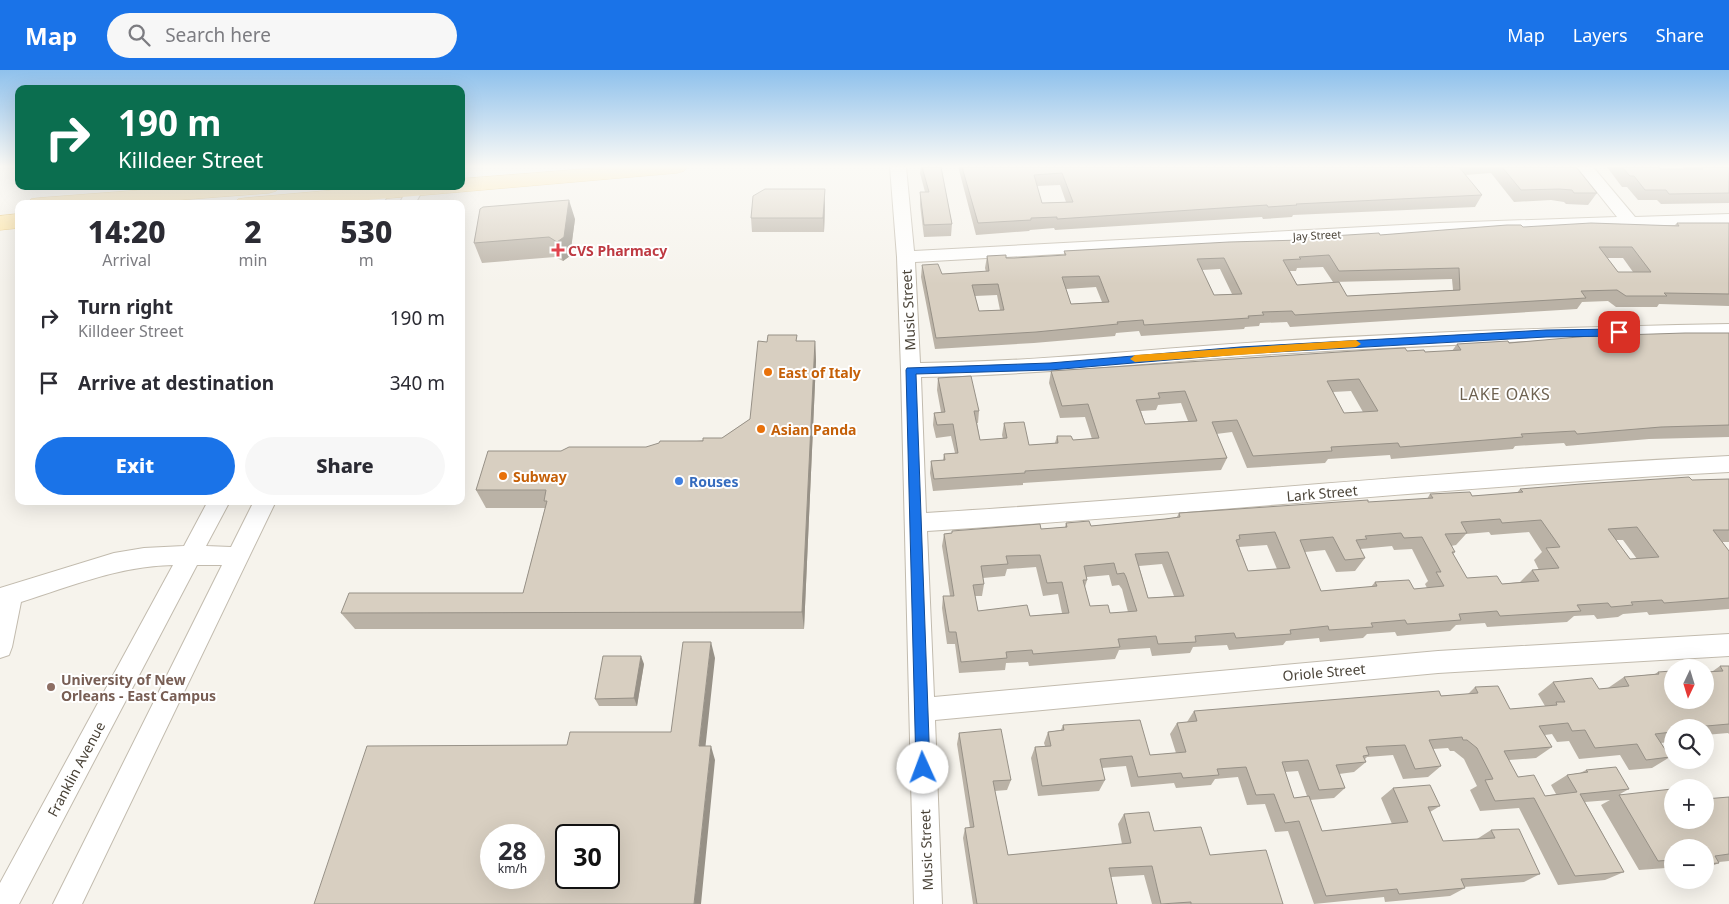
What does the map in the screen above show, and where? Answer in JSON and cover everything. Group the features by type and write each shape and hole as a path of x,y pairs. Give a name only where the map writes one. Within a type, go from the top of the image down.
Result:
{"main road":[{"path":"0,223 15,221"}],"street":[{"name":"Music Street","path":"901,206 906,257 911,370 928,904"},
{"path":"1617,206 1630,222"},
{"name":"Jay Street","path":"906,257 1440,228 1729,219"},
{"path":"911,370 1050,366 1240,350 1546,333 1729,330"},
{"name":"Lark Street","path":"915,522 1038,516 1564,472 1729,464"},
{"name":"Franklin Avenue","path":"4,904 217,505"},
{"path":"68,904 263,505"},
{"path":"0,647 6,597 113,562 132,558 238,556"},
{"name":"Oriole Street","path":"921,710 1438,662 1729,644"}],"building":[{"path":"568,206 564,237 557,242 549,237 474,243 480,209 483,207"},
{"path":"752,206 824,206 823,218 751,218"},
{"path":"922,206 949,206 952,224 924,225"},
{"path":"973,206 1253,206 1057,219 1057,217 1031,218 1031,220 978,223"},
{"path":"1591,223 1679,226 1677,223 1729,223 1729,294 1664,293 1667,296 1626,296 1617,290 1581,291 1586,298 1295,315 1292,311 1262,312 1264,315 1248,316 1249,318 1144,325 1143,320 1036,332 936,338 922,265 938,264 942,274 989,271 987,256 1006,255 1006,258 1014,258 1066,255 1064,251 1301,240 1300,238 1379,233 1380,235 1507,225 1521,225 1523,227","holes":["1599,247 1632,247 1651,272 1618,272","1329,255 1339,271 1459,268 1460,290 1347,296 1339,282 1297,285 1283,260 1301,259 1299,257","1224,258 1242,294 1214,295 1197,259","1099,276 1109,302 1071,304 1062,277","998,284 1004,310 979,311 972,285"]},
{"path":"1729,333 1729,425 1661,427 1577,434 1575,431 1521,434 1523,437 1400,447 1398,443 1331,447 1332,451 1253,456 1237,420 1212,422 1227,458 934,479 931,461 945,460 944,454 958,453 953,424 937,425 934,413 945,412 938,378 971,376 979,411 974,411 980,440 1007,438 1004,423 1024,422 1029,445 1058,443 1057,436 1071,436 1073,440 1099,438 1088,404 1062,406 1051,371 1385,349 1405,348 1407,351 1424,350 1425,352 1461,350 1457,344 1508,341 1509,343 1590,336","holes":["1359,379 1378,411 1344,413 1327,381","1185,391 1197,421 1145,424 1136,400 1160,398 1158,393"]},
{"path":"768,335 797,335 796,341 815,341 802,612 341,613 349,593 523,593 547,501 544,501 546,490 476,490 488,451 561,451 569,447 646,447 660,441 703,441 703,438 722,438 750,419 758,341 767,342"},
{"path":"1689,477 1692,480 1729,479 1729,530 1713,530 1729,551 1729,598 1664,603 1662,600 1631,602 1633,605 1611,607 1608,603 1577,605 1581,611 1500,616 1497,611 1459,614 1461,620 1407,624 1405,620 1371,623 1373,627 1329,630 1328,626 1290,630 1291,634 1236,638 1234,633 1195,636 1196,642 1158,644 1156,636 1118,639 1120,647 1033,654 1032,650 1006,652 1007,658 961,662 956,632 949,632 943,596 954,596 944,534 952,533 952,531 1040,524 1041,529 1067,527 1066,523 1089,521 1091,526 1180,517 1179,513 1368,500 1368,502 1433,498 1430,494 1470,492 1472,496 1523,492 1520,489","holes":["1500,519 1502,523 1541,520 1560,547 1546,548 1559,568 1532,570 1539,581 1502,584 1497,576 1467,578 1452,552 1455,552 1445,534 1467,533 1461,522","1637,527 1659,557 1630,559 1608,529","1275,532 1290,568 1248,571 1236,540 1240,539 1239,535","1401,533 1404,538 1422,537 1441,572 1436,572 1444,586 1414,589 1409,580 1375,582 1377,586 1321,591 1300,540 1333,537 1345,560 1365,558 1356,540 1367,539 1365,536","1168,552 1184,596 1148,598 1135,554","1040,555 1047,583 1062,582 1069,613 1030,616 1027,605 978,611 973,585 984,584 981,566 1008,564 1006,556","1114,563 1117,574 1124,573 1126,577 1137,611 1110,613 1108,605 1090,606 1083,580 1087,580 1084,566"]},
{"path":"683,642 711,642 699,746 711,746 694,904 314,904 367,746 567,745 570,732 671,732"},
{"path":"603,656 641,656 634,698 595,699"},
{"path":"1720,666 1729,666 1729,724 1714,725 1714,719 1664,719 1664,733 1655,734 1664,748 1664,758 1646,760 1637,744 1595,748 1585,730 1572,731 1568,723 1539,726 1552,747 1504,751 1518,777 1534,775 1545,796 1577,792 1567,775 1588,772 1586,770 1616,767 1629,789 1580,794 1624,872 1575,876 1534,798 1495,801 1485,780 1493,779 1477,748 1467,740 1463,740 1462,737 1429,740 1441,766 1415,769 1405,745 1366,747 1369,755 1363,756 1366,762 1336,765 1345,788 1319,790 1308,760 1282,762 1294,798 1309,796 1322,831 1408,822 1393,788 1430,785 1440,806 1428,807 1443,841 1495,838 1491,830 1519,829 1540,874 1461,879 1465,888 1399,894 1397,889 1326,896 1299,821 1285,823 1274,794 1256,795 1246,767 1217,769 1219,775 1183,778 1181,773 1138,777 1132,756 1100,759 1105,780 1042,786 1035,747 1051,746 1048,732 1064,730 1063,725 1140,720 1150,755 1186,752 1177,723 1197,721 1194,711 1439,691 1441,696 1478,693 1475,687 1498,686 1510,709 1557,705 1556,702 1565,702 1553,682 1592,678 1599,689 1629,686 1624,677 1659,674 1658,672 1664,672 1664,709 1714,709 1714,672 1723,671"},
{"path":"1001,729 1011,780 993,781 1008,855 1131,843 1124,814 1149,812 1154,831 1201,827 1210,855 1266,850 1283,904 1191,904 1191,902 1161,904 1152,866 1109,868 1117,904 977,904 965,828 974,827 959,733"},
{"path":"1664,790 1664,829 1714,829 1714,798 1729,797 1729,854 1715,856 1719,863 1714,863 1714,839 1664,839 1664,861 1658,861 1619,795"}],"slow traffic":[{"path":"1135,359 1240,350 1356,344"}],"place":[{"name":"CVS Pharmacy","path":"558,250"},
{"name":"East of Italy","path":"768,372"},
{"name":"Asian Panda","path":"761,429"},
{"name":"Subway","path":"503,476"},
{"name":"Rouses","path":"679,481"},
{"name":"University of New Orleans - East Campus","path":"51,687"}],"district":[{"name":"LAKE OAKS","path":"1505,394"}],"route":[{"path":"923,768 911,370 966,370 1050,366 1240,350 1546,333 1619,332"}]}
